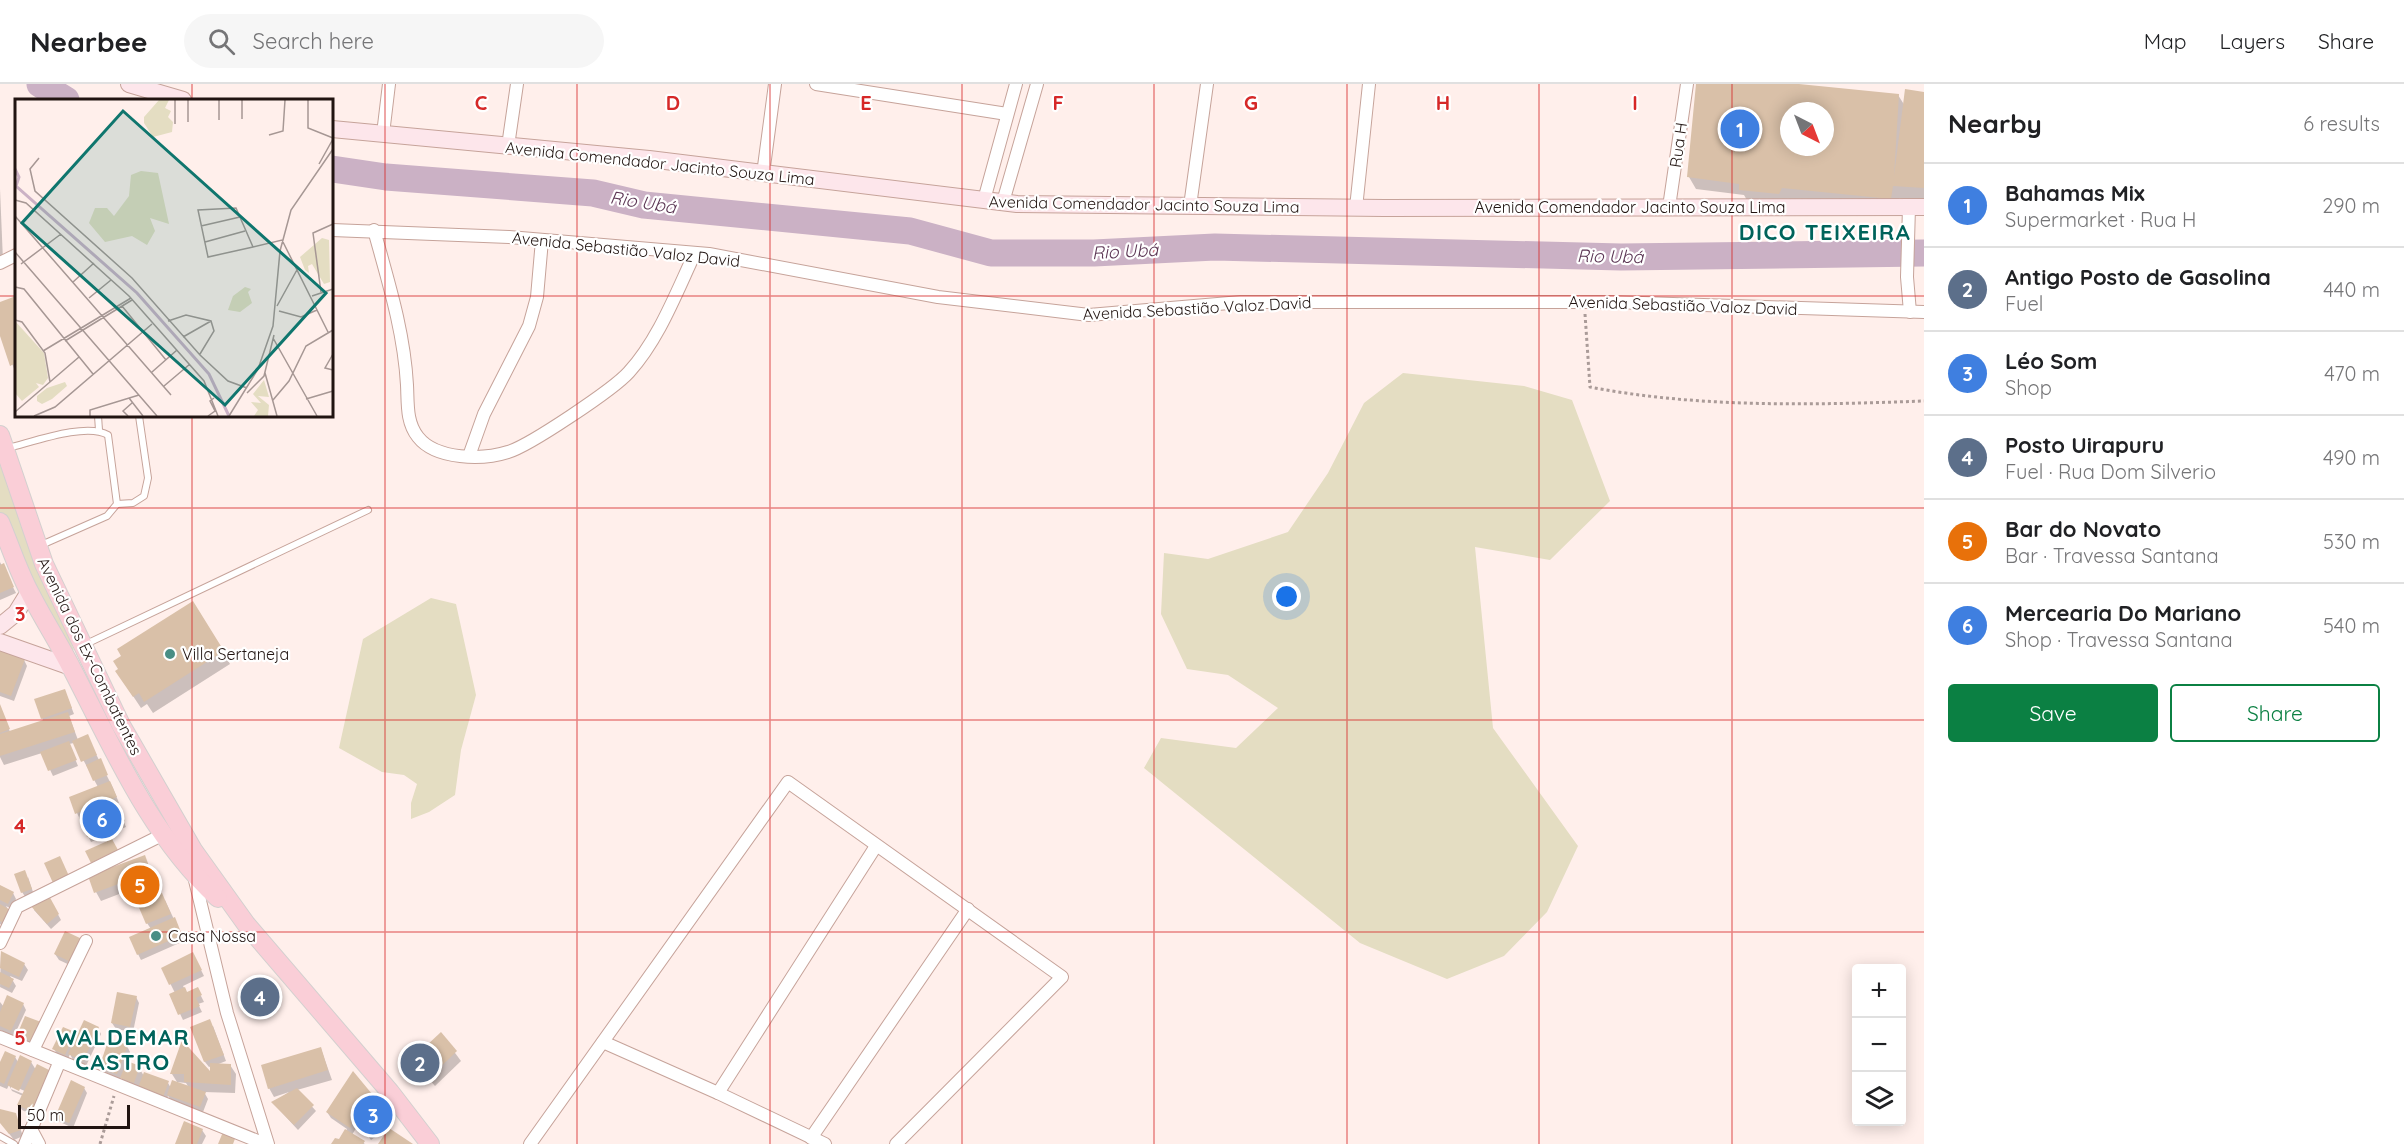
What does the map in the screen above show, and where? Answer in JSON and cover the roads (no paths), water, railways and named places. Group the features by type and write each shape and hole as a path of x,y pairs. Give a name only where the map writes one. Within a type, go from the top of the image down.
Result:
{"main road":[{"name":"Avenida dos Ex-Combatentes","path":"2,442 38,546 83,646 121,726 193,850 246,924 390,1092 430,1144"},
{"name":"Avenida dos Ex-Combatentes","path":"0,522 29,592 71,667 118,762 162,835 194,876 246,924"},
{"path":"71,667 86,677 121,726"}],"street":[{"path":"129,84 180,99"},
{"path":"382,134 389,84"},
{"path":"507,146 517,84"},
{"path":"764,174 775,84"},
{"path":"816,84 1007,114"},
{"path":"984,200 1016,84"},
{"path":"1002,202 1037,84"},
{"path":"1190,206 1207,84"},
{"path":"1356,208 1369,84"},
{"name":"Rua H","path":"1669,207 1687,84"},
{"name":"Avenida Comendador Jacinto Souza Lima","path":"333,129 764,174 1002,202 1356,208 1669,207 1913,213"},
{"path":"1910,312 1907,277 1913,213"},
{"name":"Avenida Sebastião Valoz David","path":"333,230 374,230 542,240 695,253 938,297 1089,315 1241,302 1584,302 1924,312"},
{"path":"374,230 401,327 408,416 418,438 436,450 469,456 509,452 568,417 628,373 658,328 695,253"},
{"path":"469,456 484,414 529,326 537,297 542,240"},
{"path":"0,262 15,255"},
{"path":"0,626 16,613 29,592"},
{"path":"0,642 71,667"},
{"path":"530,1144 788,782 1062,977 896,1144"},
{"path":"0,943 17,907 162,835"},
{"path":"718,1092 876,846"},
{"path":"193,850 194,876 226,1013 267,1144"},
{"path":"811,1138 968,909"},
{"path":"33,1050 86,941"},
{"path":"0,1037 59,1063 267,1144"},
{"path":"603,1042 718,1092 825,1144"},
{"path":"25,1144 59,1063"},
{"path":"31,1129 39,1144"}],"lane":[{"path":"99,417 99,430"},
{"path":"38,546 107,516 117,504 133,502 144,496 148,478 139,417"},
{"path":"2,442 99,430 108,435 117,504"},
{"path":"83,646 368,510"},
{"path":"0,1136 14,1144"}],"waterway":[{"name":"Rio Ubá","path":"40,84 64,99"},
{"name":"Rio Ubá","path":"333,169 386,177 593,193 644,205 910,231 991,253 1094,253 1215,247 1621,257 1924,253"}],"place":[{"name":"Bahamas Mix","path":"1740,129"},
{"name":"Villa Sertaneja","path":"170,654"},
{"name":"Mercearia Do Mariano","path":"102,819"},
{"name":"Bar do Novato","path":"140,885"},
{"name":"Casa Nossa","path":"156,936"},
{"name":"Posto Uirapuru","path":"260,997"},
{"name":"Antigo Posto de Gasolina","path":"420,1063"},
{"name":"Léo Som","path":"373,1115"}],"district":[{"name":"DICO TEIXEIRA","path":"1825,232"},
{"name":"WALDEMAR CASTRO","path":"123,1050"}]}
